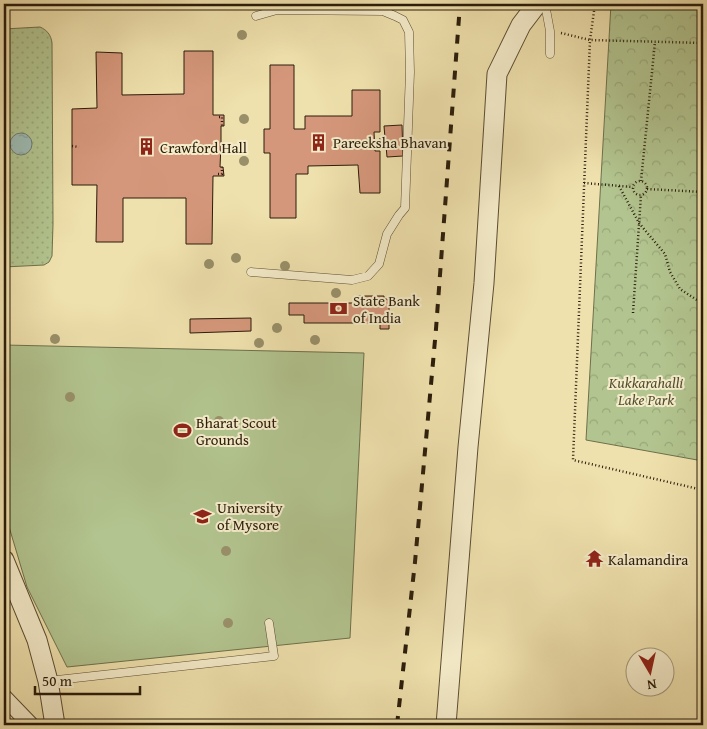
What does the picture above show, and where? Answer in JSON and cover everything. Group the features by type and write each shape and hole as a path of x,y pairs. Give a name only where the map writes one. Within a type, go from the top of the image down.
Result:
{"street":[{"path":"446,725 467,457 484,283 497,74 521,26 537,4"},
{"path":"4,560 37,640 48,681 54,725"},
{"path":"4,697 31,725"}],"lane":[{"path":"545,4 550,31 550,54"},
{"path":"251,272 352,280 368,276 379,264 387,234 405,208 410,72 409,32 403,20 383,11 277,10 256,16"},
{"path":"48,681 274,656 269,623"}],"path":[{"path":"596,4 590,40 573,460 703,490"},
{"path":"550,31 590,40 703,43"},
{"path":"640,181 655,42"},
{"path":"219,117 222,117 222,126"},
{"path":"72,146 79,147"},
{"path":"218,174 222,174 222,167"},
{"path":"640,181 635,182 633,187 634,192 641,195"},
{"path":"640,181 645,184 647,189"},
{"path":"584,183 633,187"},
{"path":"619,186 639,223 666,254 670,272 680,289 703,304"},
{"path":"647,189 703,192"},
{"path":"633,313 641,195 647,189"}],"green space":[{"name":"Kukkarahalli Lake Park","path":"611,4 703,4 703,461 586,440"},
{"path":"40,27 48,33 52,43 52,256 49,262 44,265 4,267 4,29"},
{"name":"Bharat Scout Grounds","path":"4,345 364,353 350,638 67,667 27,587 4,510"}],"water":[{"path":"21,133 29,136 32,144 29,152 21,155 13,152 10,144 13,136"}],"building":[{"name":"Crawford Hall","path":"184,51 213,51 213,115 224,115 224,126 221,126 220,167 223,167 224,176 213,176 212,244 186,244 186,198 123,198 123,242 96,242 97,185 72,185 72,109 97,108 96,52 122,53 122,95 184,94"},
{"name":"Pareeksha Bhavan","path":"270,65 294,65 294,129 305,129 305,116 352,116 352,90 380,90 380,132 374,132 375,151 380,151 380,193 360,193 358,165 308,166 308,174 296,174 296,218 270,218 270,153 264,153 264,129 270,129"},
{"path":"402,125 403,156 387,157 386,146 380,145 379,139 385,138 384,126"},
{"name":"State Bank of India","path":"356,296 384,296 384,299 389,299 389,329 380,329 380,323 304,323 304,315 289,315 289,303 356,303"},
{"path":"251,318 251,331 190,333 190,319"}],"railway":[{"path":"397,725 415,562 436,329 460,4"}],"place":[{"name":"Pareeksha Bhavan","path":"319,142"},
{"name":"Crawford Hall","path":"146,147"},
{"name":"State Bank of India","path":"339,309"},
{"name":"Bharat Scout Grounds","path":"182,431"},
{"name":"University of Mysore","path":"203,516"},
{"name":"Kalamandira","path":"594,559"}]}
